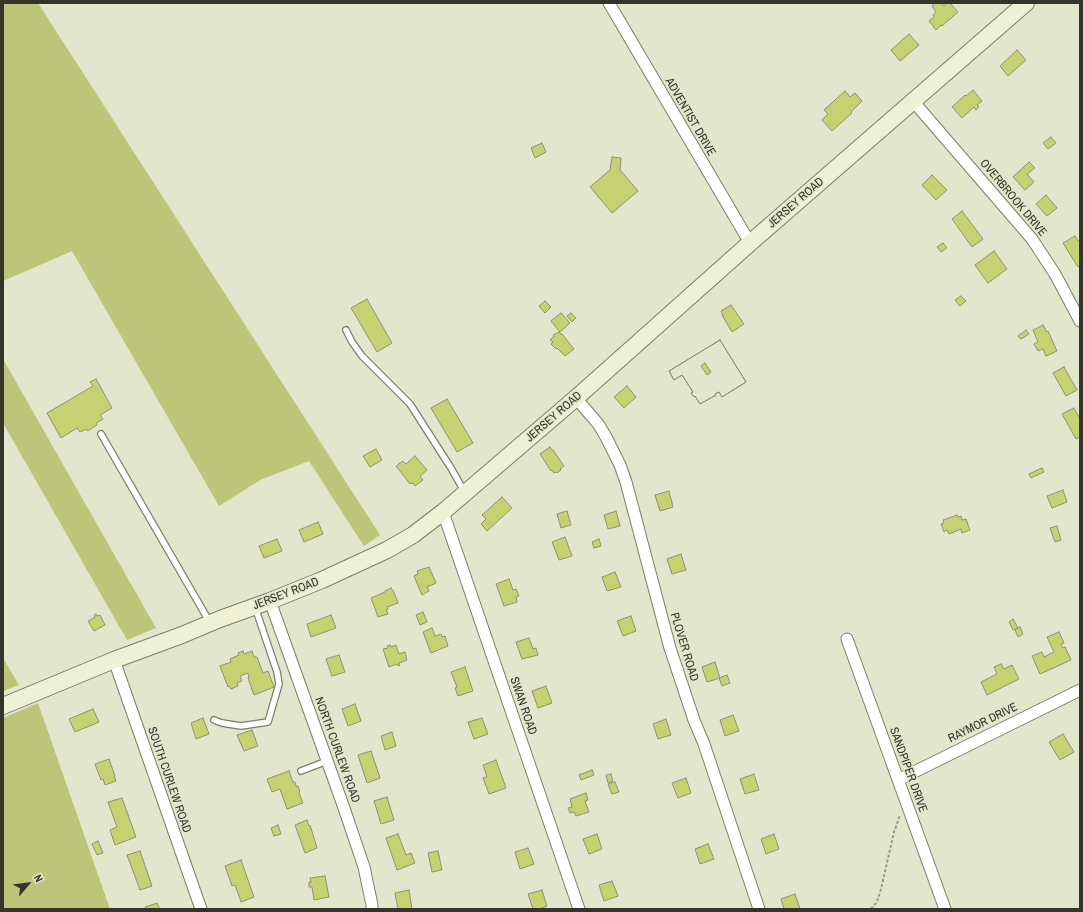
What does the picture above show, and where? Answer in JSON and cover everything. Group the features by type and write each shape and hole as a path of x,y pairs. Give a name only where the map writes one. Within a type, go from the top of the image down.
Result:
{"street":[{"name":"ADVENTIST DRIVE","path":"609,3 750,243"},
{"name":"JERSEY ROAD","path":"3,706 114,660 322,580 387,550 413,535 465,494 576,398 750,243 1026,3"},
{"name":"OVERBROOK DRIVE","path":"913,101 1032,240 1055,274 1080,321"},
{"name":"PLOVER ROAD","path":"576,398 599,426 620,465 626,482 670,648 759,909"},
{"name":"SWAN ROAD","path":"443,512 579,909"},
{"name":"NORTH CURLEW ROAD","path":"270,601 364,867 372,909"},
{"name":"SANDPIPER DRIVE","path":"847,639 946,909"},
{"name":"SOUTH CURLEW ROAD","path":"114,660 201,909"},
{"name":"RAYMOR DRIVE","path":"898,780 1078,695"}],"lane":[{"path":"346,330 362,356 410,404 451,468 465,494"},
{"path":"101,434 210,623"},
{"path":"214,720 241,726 268,722 279,684 277,672 255,607"},
{"path":"301,771 327,761"}],"path":[{"path":"871,909 876,902 881,889 894,832 905,800"}],"green space":[{"path":"3,3 38,3 380,535 364,546 309,461 260,480 219,506 72,251 3,281"},
{"path":"3,359 156,628 127,640 3,423"},
{"path":"3,658 19,685 3,691"},
{"path":"38,703 110,909 3,909 3,718"}],"building":[{"path":"935,3 941,3 944,6 947,3 950,3 958,12 936,30 929,21 934,17 933,15 936,12 932,6"},
{"path":"909,34 919,45 900,61 891,50"},
{"path":"1017,50 1026,60 1008,76 1000,66"},
{"path":"973,90 982,101 977,105 979,107 976,110 974,107 962,118 952,107"},
{"path":"845,91 850,97 855,93 862,101 851,112 852,113 832,131 822,120 828,114 824,110"},
{"path":"1051,137 1056,143 1048,149 1043,143"},
{"path":"542,143 546,152 535,158 531,148"},
{"path":"612,157 621,158 620,170 638,191 612,213 590,187 610,170"},
{"path":"1029,162 1035,168 1027,174 1034,182 1025,190 1013,177"},
{"path":"932,175 947,190 936,200 922,185"},
{"path":"1046,195 1057,208 1047,216 1036,204"},
{"path":"962,211 983,239 972,247 952,219"},
{"path":"1075,236 1078,241 1080,240 1080,266 1078,267 1063,243"},
{"path":"943,243 947,248 941,252 937,247"},
{"path":"994,251 1007,269 988,283 975,265"},
{"path":"961,296 966,301 960,306 955,300"},
{"path":"367,299 392,343 377,352 351,308"},
{"path":"545,301 551,307 545,313 539,306"},
{"path":"731,305 744,324 732,332 721,311"},
{"path":"561,313 570,323 560,332 551,321"},
{"path":"571,313 576,318 572,322 567,316"},
{"path":"1043,325 1047,332 1048,331 1057,351 1046,356 1043,349 1038,351 1034,344 1038,342 1033,330"},
{"path":"1026,330 1029,334 1021,339 1018,336"},
{"path":"559,332 574,349 565,356 551,344 553,342 550,340 554,336 553,335"},
{"path":"720,340 746,382 722,397 719,392 700,404 691,393 693,392 682,375 674,380 669,371","holes":["705,363 711,372 707,375 701,366"]},
{"path":"720,340 746,382 722,397 719,392 700,404 691,393 693,392 682,375 674,380 669,371"},
{"path":"1064,367 1077,390 1066,396 1053,373"},
{"path":"96,379 112,408 100,415 103,419 96,423 97,425 88,431 87,429 80,432 77,428 61,438 47,413 93,386 90,382"},
{"path":"627,386 636,397 624,408 614,397"},
{"path":"447,399 473,443 457,452 431,408"},
{"path":"1074,408 1080,419 1080,437 1076,439 1062,414"},
{"path":"550,447 564,466 557,473 554,473 552,470 551,471 540,454"},
{"path":"376,449 382,460 370,467 363,456"},
{"path":"415,456 427,470 420,476 423,480 415,486 412,483 410,484 396,466 403,461 406,464"},
{"path":"1042,468 1044,472 1031,478 1029,474"},
{"path":"1063,490 1067,502 1052,508 1047,496"},
{"path":"669,491 673,507 660,511 655,495"},
{"path":"502,497 512,508 487,531 481,524 486,519 482,515"},
{"path":"567,511 571,525 561,528 557,514"},
{"path":"616,511 620,526 608,529 604,515"},
{"path":"957,515 958,517 961,516 962,520 966,519 970,530 962,533 961,529 949,534 947,530 944,532 941,524 944,523 943,520"},
{"path":"318,522 323,534 304,542 299,530"},
{"path":"1057,526 1061,540 1055,542 1050,528"},
{"path":"565,537 572,556 559,560 552,542"},
{"path":"277,539 282,551 264,558 259,546"},
{"path":"599,539 601,546 594,548 592,542"},
{"path":"681,554 686,570 672,574 667,559"},
{"path":"429,567 436,583 427,587 429,591 422,595 414,576 418,574 417,571"},
{"path":"615,572 621,587 607,591 602,577"},
{"path":"509,579 513,590 516,589 519,596 516,597 517,602 504,606 496,584"},
{"path":"391,588 398,603 387,607 388,609 386,610 388,614 378,617 371,598"},
{"path":"423,612 427,622 420,625 416,615"},
{"path":"96,614 97,616 100,615 105,625 94,631 88,621 95,617 94,615"},
{"path":"331,615 336,628 311,637 307,624"},
{"path":"631,616 636,631 623,636 617,621"},
{"path":"1013,619 1018,628 1013,630 1009,622"},
{"path":"1020,627 1023,634 1018,637 1015,630"},
{"path":"432,628 435,636 441,634 442,637 445,636 448,646 431,653 423,632"},
{"path":"1059,632 1064,643 1061,644 1063,648 1065,647 1071,660 1040,674 1032,656 1042,652 1044,657 1054,652 1047,637"},
{"path":"529,638 533,649 536,648 538,655 522,659 516,642"},
{"path":"390,645 391,647 396,645 399,654 405,652 407,660 399,663 400,665 398,666 397,664 389,667 383,649 388,648 387,646"},
{"path":"243,651 244,654 252,651 254,657 257,657 263,673 268,671 274,687 254,695 248,678 248,673 240,676 242,681 237,683 238,686 231,689 229,686 228,687 220,666 231,662 230,659 239,655 238,653"},
{"path":"339,655 345,672 332,676 326,659"},
{"path":"715,662 720,678 707,682 702,667"},
{"path":"1001,664 1004,669 1012,665 1019,679 987,695 981,682 997,674 994,667"},
{"path":"465,667 473,691 458,696 455,688 457,687 451,672"},
{"path":"727,675 730,683 722,686 719,678"},
{"path":"546,686 552,703 538,708 532,691"},
{"path":"355,704 361,721 348,726 342,709"},
{"path":"93,709 99,722 75,732 69,719"},
{"path":"733,715 739,731 725,736 720,720"},
{"path":"203,718 209,734 196,739 191,723"},
{"path":"482,718 488,734 474,739 468,722"},
{"path":"666,719 671,735 658,739 653,724"},
{"path":"252,730 258,746 244,751 237,735"},
{"path":"392,732 396,746 385,750 381,736"},
{"path":"1063,734 1074,752 1060,760 1049,742"},
{"path":"371,751 380,778 367,783 358,755"},
{"path":"109,759 116,781 105,785 103,779 101,780 95,764"},
{"path":"496,760 506,788 489,794 483,778 487,777 483,765"},
{"path":"592,770 594,775 581,780 579,775"},
{"path":"289,771 293,782 295,782 296,786 298,786 303,803 287,809 280,789 272,792 267,779"},
{"path":"611,774 613,781 608,783 606,775"},
{"path":"754,774 759,790 745,794 740,779"},
{"path":"686,778 691,793 678,798 672,783"},
{"path":"615,782 619,792 612,794 608,784"},
{"path":"586,793 588,800 585,801 589,812 576,816 574,812 570,813 568,808 572,807 570,799"},
{"path":"387,797 394,820 381,824 374,801"},
{"path":"122,798 136,837 115,845 110,830 117,827 108,802"},
{"path":"307,820 317,848 305,853 295,825"},
{"path":"278,825 281,834 274,836 271,828"},
{"path":"398,834 406,855 411,853 415,863 397,870 386,838"},
{"path":"597,834 602,849 589,854 583,839"},
{"path":"774,834 779,849 766,854 761,839"},
{"path":"98,841 103,853 97,855 92,844"},
{"path":"708,844 714,859 700,864 695,849"},
{"path":"528,848 534,864 520,869 515,852"},
{"path":"140,851 152,886 140,890 127,855"},
{"path":"438,851 442,870 432,872 428,853"},
{"path":"241,860 254,897 241,902 235,885 232,886 225,866"},
{"path":"325,876 329,897 314,900 312,887 309,887 309,882 311,882 310,878"},
{"path":"612,881 618,896 604,901 599,885"},
{"path":"409,890 412,909 398,909 395,893"},
{"path":"542,890 547,906 540,909 533,909 528,894"},
{"path":"795,894 800,909 784,909 781,899"},
{"path":"157,903 160,909 146,909 145,907"}]}
